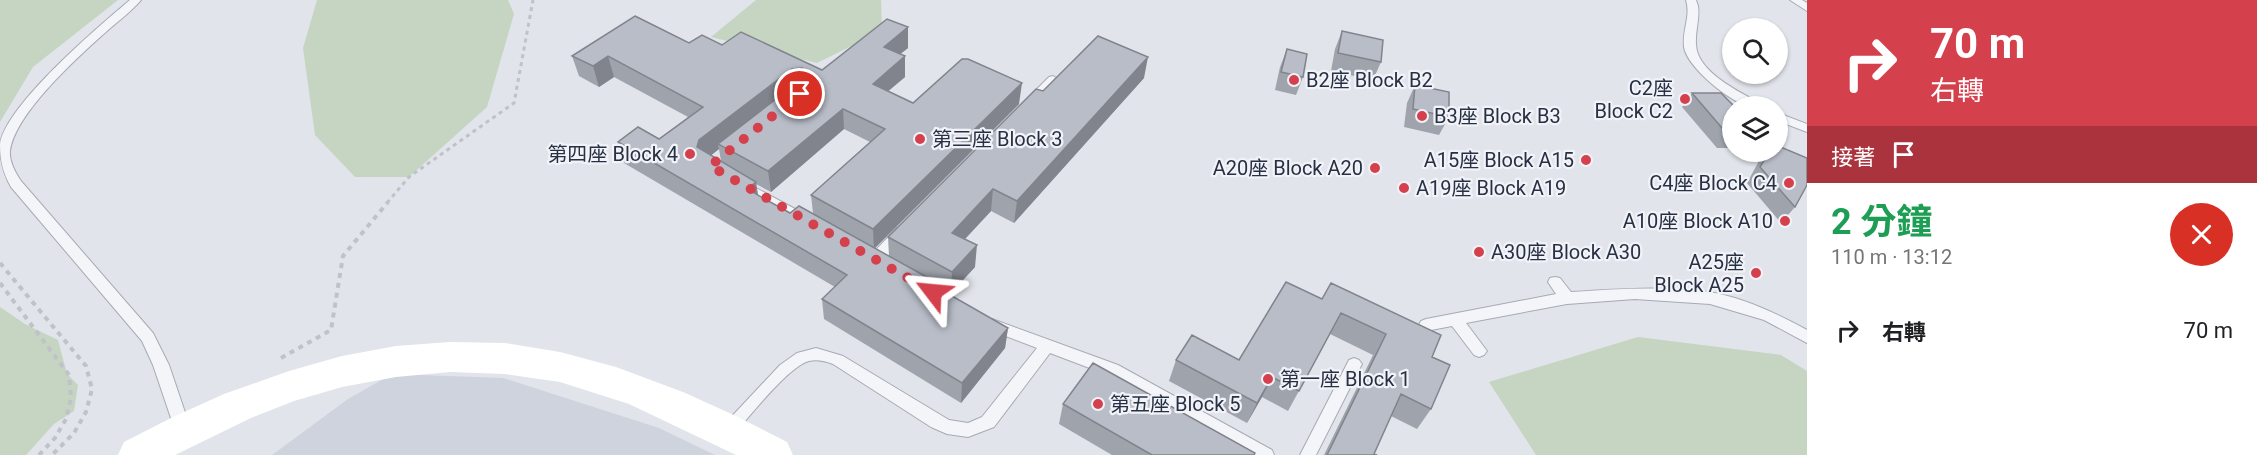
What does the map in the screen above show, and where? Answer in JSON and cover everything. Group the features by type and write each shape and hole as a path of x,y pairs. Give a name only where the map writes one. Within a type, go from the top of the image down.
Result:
{"street":[{"path":"138,455 183,430 257,398 338,372 400,359 455,356 489,357 560,367 630,388 773,455"}],"lane":[{"path":"136,0 87,42 27,106 13,123 4,151 6,165 16,184 148,337 161,365 183,430"},
{"path":"1691,0 1694,10 1690,49 1695,61 1707,73 1741,96"},
{"path":"1795,0 1807,8"},
{"path":"1021,112 1053,80"},
{"path":"1788,121 1807,128"},
{"path":"730,178 813,225"},
{"path":"874,259 915,219"},
{"path":"1555,282 1567,298"},
{"path":"1426,325 1567,298 1635,293 1710,298 1769,316 1807,337"},
{"path":"981,319 1113,370 1266,455"},
{"path":"1455,319 1479,351"},
{"path":"726,431 796,360 813,354 830,356 947,427 968,430 979,427 994,414 1047,346"},
{"path":"1308,455 1354,364"}],"path":[{"path":"280,359 331,330 343,256 409,177 514,103 533,0"},
{"path":"0,263 86,366 93,389 86,412 74,433 52,455"},
{"path":"0,283 69,375 73,391 61,429 39,455"}],"shaded area":[{"path":"392,374 503,378 659,428 715,455 272,455 348,399"}],"green space":[{"path":"0,0 118,0 33,67 0,122"},
{"path":"317,0 508,0 514,14 487,107 409,177 355,177 315,135 303,48"},
{"path":"756,0 881,0 882,31 817,63 711,37"},
{"path":"0,307 25,324 58,340 67,374 78,385 74,411 54,424 26,455 0,455"},
{"path":"1638,337 1781,355 1807,371 1807,455 1536,455 1489,382"}],"building":[{"path":"635,16 689,43 702,35 722,45 741,32 822,70 887,19 908,27 884,47 905,56 873,84 913,103 962,59 968,59 1022,83 873,229 811,195 885,129 843,109 768,171 718,144 803,78 806,72 802,68 792,69 699,140 697,147 756,182 747,189 790,213 799,206 941,285 938,288 1008,328 962,383 822,299 847,275 618,142 638,127 659,139 703,107 608,56 593,66 572,56"},
{"path":"1342,31 1383,40 1381,62 1338,53"},
{"path":"1098,36 1148,57 1017,201 993,189 952,233 977,245 952,272 888,237 1036,89 1043,91"},
{"path":"1287,49 1307,54 1303,77 1281,72"},
{"path":"1415,85 1449,92 1449,117 1413,109"},
{"path":"1692,93 1721,93 1724,96 1722,96 1722,128"},
{"path":"1788,150 1807,158 1807,185 1795,207 1760,167 1763,162 1788,162"},
{"name":"第一座 Block 1","path":"1286,282 1322,299 1331,283 1441,335 1432,357 1450,365 1431,409 1401,394 1374,454 1377,455 1327,455 1386,334 1341,313 1299,391 1272,377 1257,403 1176,360 1192,335 1239,360"},
{"path":"1093,363 1255,453 1254,455 1152,455 1063,404"}],"place":[{"name":"B2座 Block B2","path":"1294,80"},
{"name":"C2座 Block C2","path":"1685,99"},
{"name":"B3座 Block B3","path":"1422,116"},
{"name":"第三座 Block 3","path":"920,139"},
{"name":"第四座 Block 4","path":"690,154"},
{"name":"A15座 Block A15","path":"1586,160"},
{"name":"A20座 Block A20","path":"1375,168"},
{"name":"C4座 Block C4","path":"1789,183"},
{"name":"A19座 Block A19","path":"1404,188"},
{"name":"A10座 Block A10","path":"1785,221"},
{"name":"A30座 Block A30","path":"1479,252"},
{"name":"A25座 Block A25","path":"1756,273"},
{"name":"第一座 Block 1","path":"1268,379"},
{"name":"第五座 Block 5","path":"1098,404"}],"route":[{"path":"800,94 710,166 933,292"}]}
